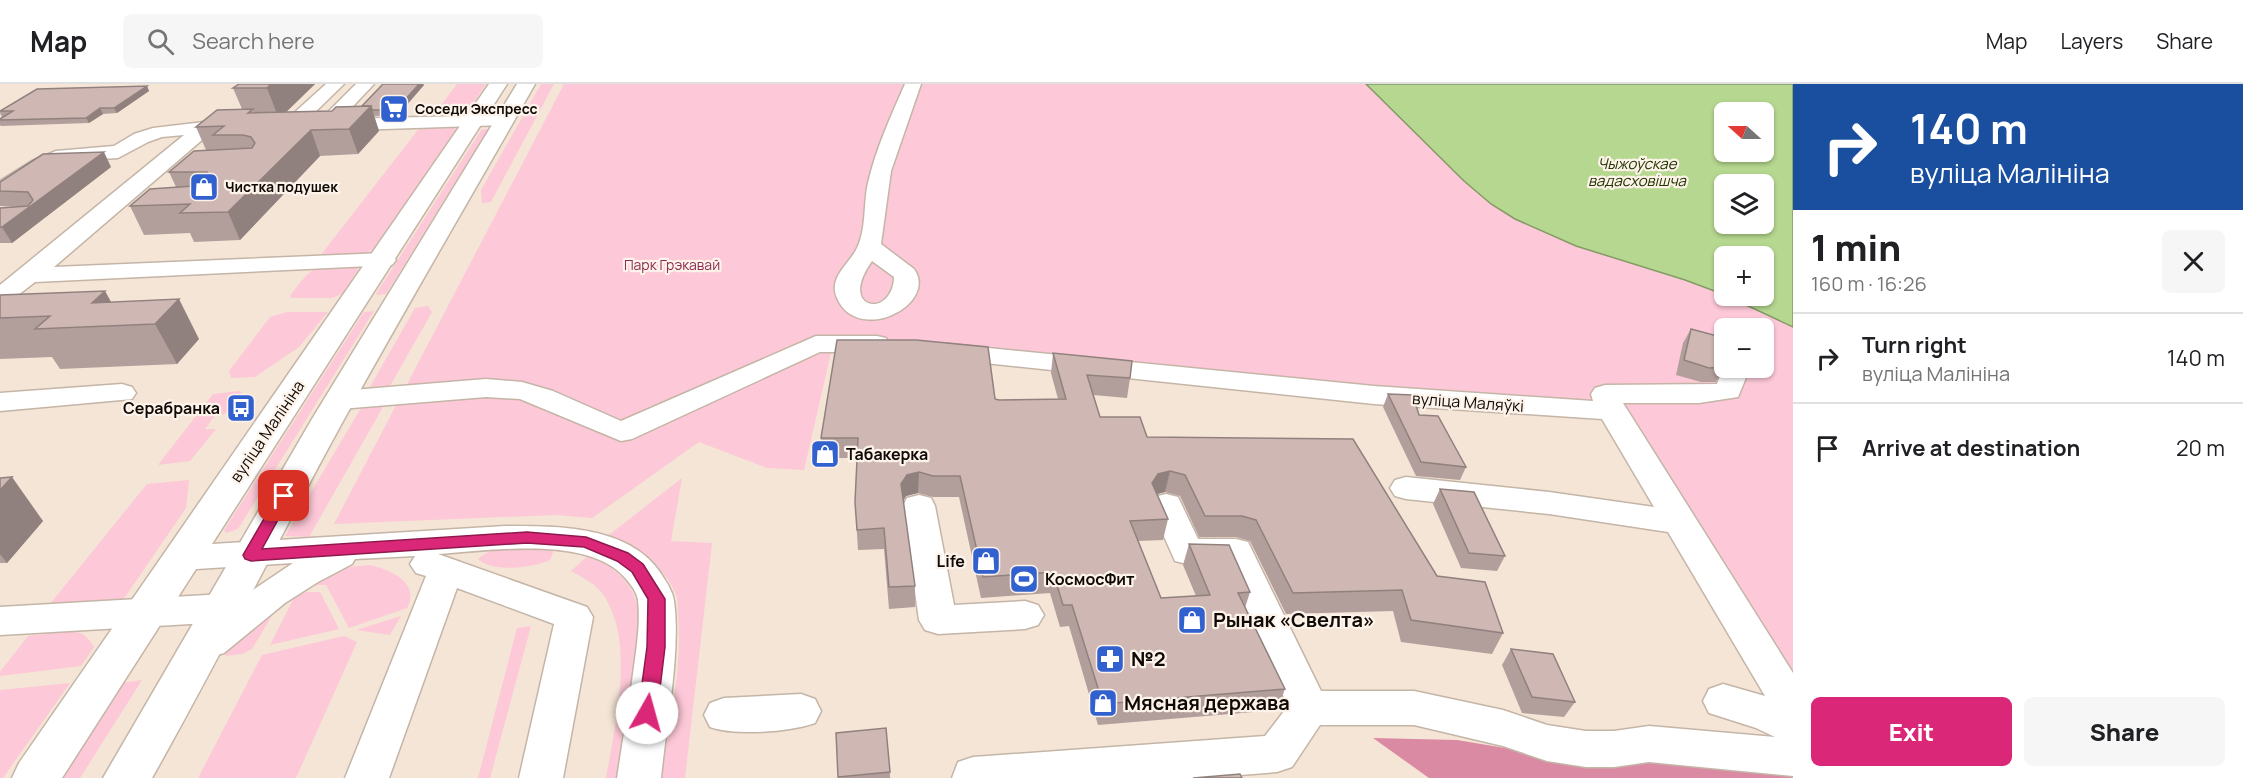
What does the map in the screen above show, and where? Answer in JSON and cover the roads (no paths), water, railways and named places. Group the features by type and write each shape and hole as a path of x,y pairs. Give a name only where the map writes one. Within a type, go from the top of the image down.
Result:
{"main road":[{"name":"вуліца Малініна","path":"36,778 144,613 384,260 498,84"},
{"path":"127,778 340,400 526,84"}],"street":[{"path":"290,126 336,84"},
{"path":"324,126 366,84"},
{"path":"870,246 878,186 898,119 913,84"},
{"path":"0,190 39,165 63,155 118,152 141,138 159,132 204,128 473,123 505,120"},
{"path":"0,297 48,260 204,128"},
{"path":"154,171 187,170"},
{"path":"106,210 141,209"},
{"path":"48,260 264,248"},
{"path":"28,275 384,260"},
{"name":"вуліца Маляўкі","path":"340,400 486,388 522,391 543,397 621,432 816,344 872,344 1374,395 1449,410 1612,411"},
{"path":"1733,378 1728,391 1699,394 1605,394 1612,411 1793,707"},
{"path":"0,402 123,393"},
{"path":"1581,432 1612,411"},
{"path":"1406,488 1549,503 1680,522"},
{"path":"1166,505 1187,552 1236,551 1309,708"},
{"path":"918,506 938,620 1025,615"},
{"path":"181,558 505,538 549,538 586,542 615,554 638,568 656,599 656,647 639,778"},
{"path":"200,652 234,622 302,574 368,548 446,570 574,617 541,778"},
{"path":"367,778 446,570"},
{"path":"0,621 224,608"},
{"path":"1723,701 1767,714 1793,726"},
{"path":"1309,708 1414,708 1503,728 1547,743 1586,749 1614,749 1649,744 1793,757"},
{"path":"973,776 1281,766 1309,708"},
{"path":"724,714 801,711"}],"water":[{"name":"Чыжоўскае вадасховішча","path":"1366,84 1793,84 1793,327 1748,306 1774,306 1774,246 1714,246 1714,291 1576,246 1515,219 1491,204 1464,181"}],"place":[{"name":"Соседи Экспресс","path":"394,109"},
{"name":"Чистка подушек","path":"204,187"},
{"name":"Серабранка","path":"241,408"},
{"name":"Табакерка","path":"825,454"},
{"name":"Life","path":"986,561"},
{"name":"КосмосФит","path":"1024,579"},
{"name":"Рынак «Свелта»","path":"1192,620"},
{"name":"№2","path":"1110,659"},
{"name":"Мясная держава","path":"1103,703"}],"park label":[{"name":"Парк Грэкавай","path":"672,265"}]}
